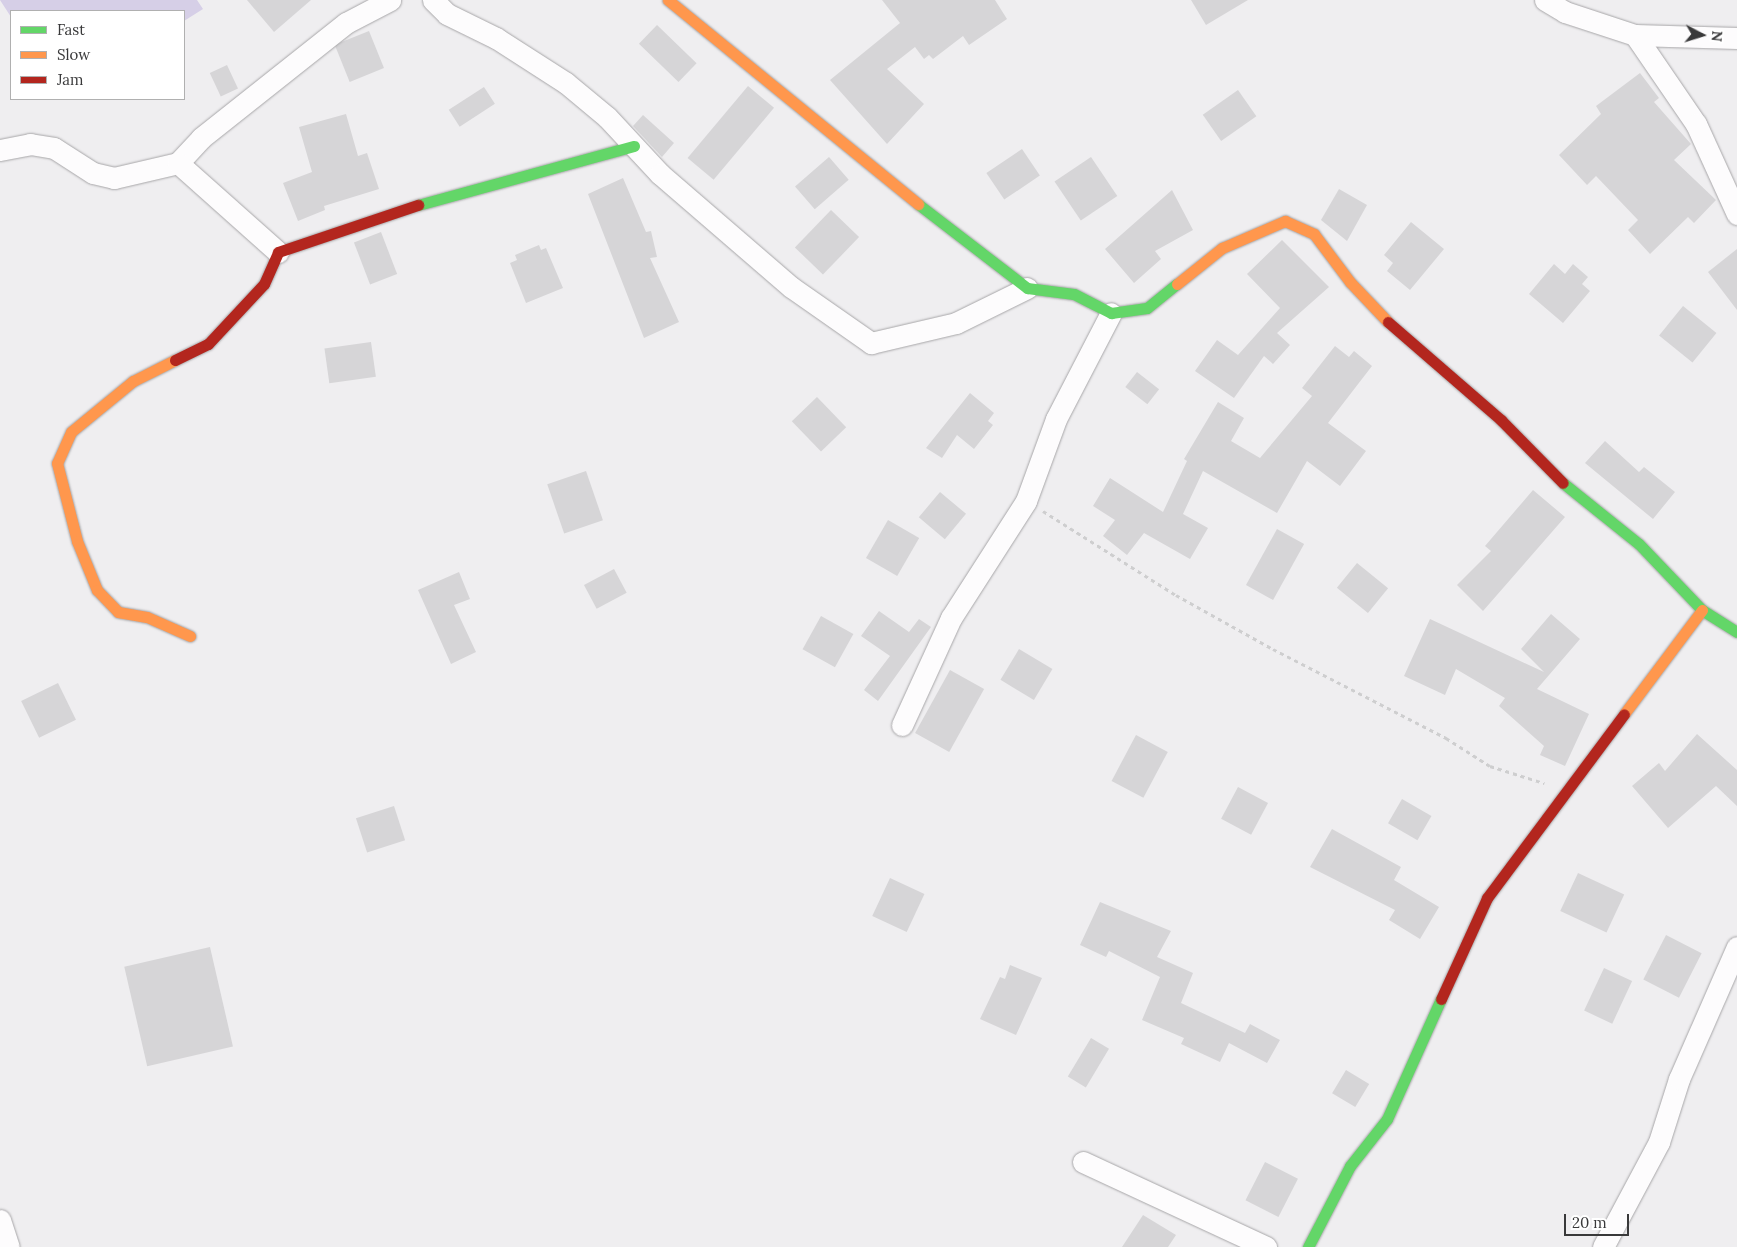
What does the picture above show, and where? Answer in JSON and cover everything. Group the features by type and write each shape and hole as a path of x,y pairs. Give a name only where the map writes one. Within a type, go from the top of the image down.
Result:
{"street":[{"path":"0,150 30,144 54,148 93,173 114,178 178,163 201,138 346,23 390,0"},
{"path":"433,0 447,14 496,38 566,83 634,146 660,174 791,288 871,343 956,323 1027,288"},
{"path":"668,0 1000,271 1027,288 1074,294 1111,313 1147,308 1222,248 1252,234 1284,221 1314,234 1350,282 1403,337 1501,420 1562,482 1639,544 1702,610 1737,632"},
{"path":"1545,0 1565,12 1635,35 1737,38"},
{"path":"1635,35 1696,124 1737,214"},
{"path":"190,636 147,617 118,612 97,590 77,542 57,463 71,432 133,381 208,344 264,284 278,252 381,215 634,146"},
{"path":"178,163 278,252"},
{"path":"902,726 951,618 1026,501 1056,419 1111,313"},
{"path":"1308,1247 1350,1166 1387,1119 1487,898 1702,610"},
{"path":"1603,1247 1659,1142 1679,1078 1737,947"},
{"path":"1083,1162 1266,1247"},
{"path":"0,1220 9,1247"}],"path":[{"path":"1026,501 1176,595 1446,738 1490,766 1566,790"}],"shaded area":[{"path":"0,0 197,0 203,9 185,20 185,10 10,10 10,15"}],"building":[{"path":"247,0 311,0 274,32"},
{"path":"882,0 995,0 1007,19 969,45 963,36 933,59 929,55 924,59 915,47 887,69 924,104 887,144 830,80 900,23"},
{"path":"1191,0 1248,0 1206,25"},
{"path":"657,25 697,63 679,82 639,44"},
{"path":"369,31 384,68 350,82 335,45"},
{"path":"227,65 238,89 221,97 210,73"},
{"path":"1640,73 1659,98 1654,102 1691,144 1674,160 1716,200 1694,223 1688,217 1650,254 1628,230 1638,220 1596,176 1587,185 1559,155 1601,114 1596,106"},
{"path":"748,86 774,108 714,180 688,158"},
{"path":"484,87 495,104 460,127 449,110"},
{"path":"1238,90 1256,116 1221,141 1203,115"},
{"path":"346,114 358,156 367,153 379,189 324,206 325,210 298,221 283,183 312,172 299,127"},
{"path":"643,115 674,143 662,157 633,126"},
{"path":"1022,149 1040,176 1004,200 986,173"},
{"path":"829,157 849,180 815,209 795,187"},
{"path":"1091,157 1117,196 1081,221 1055,182"},
{"path":"623,178 646,232 651,231 657,257 650,258 679,322 644,338 588,194"},
{"path":"1339,189 1367,205 1347,241 1321,220"},
{"path":"1172,190 1193,230 1155,251 1161,259 1134,283 1105,249"},
{"path":"831,210 859,237 823,274 795,247"},
{"path":"1411,222 1444,249 1410,290 1387,271 1393,263 1384,255"},
{"path":"381,232 397,274 370,284 354,242"},
{"path":"1282,240 1329,287 1277,333 1290,345 1273,364 1264,356 1234,398 1195,371 1217,340 1238,355 1280,308 1247,274"},
{"path":"539,245 541,250 546,248 563,288 526,303 510,263 517,260 515,255"},
{"path":"1737,249 1737,310 1708,272"},
{"path":"1554,264 1565,274 1573,264 1588,277 1582,284 1590,291 1563,323 1529,294"},
{"path":"1683,306 1716,333 1693,363 1659,336"},
{"path":"371,342 376,377 329,383 324,349"},
{"path":"1335,346 1349,357 1354,351 1372,366 1328,423 1366,451 1340,486 1307,461 1277,513 1203,471 1183,514 1208,528 1190,559 1144,533 1127,555 1103,536 1115,520 1093,506 1110,478 1163,512 1187,461 1184,459 1218,402 1244,418 1231,441 1260,458 1312,396 1302,388"},
{"path":"1137,372 1159,389 1147,404 1125,387"},
{"path":"970,393 994,413 988,421 993,425 974,449 957,435 942,458 926,448"},
{"path":"817,397 846,427 821,452 792,421"},
{"path":"1605,441 1639,472 1644,467 1675,492 1653,519 1585,463"},
{"path":"586,471 603,520 564,534 547,484"},
{"path":"1533,490 1565,517 1483,611 1457,585 1491,551 1485,546"},
{"path":"940,492 966,514 945,539 919,517"},
{"path":"888,520 919,538 897,576 866,558"},
{"path":"1277,529 1304,544 1273,600 1246,585"},
{"path":"1357,563 1388,588 1368,613 1337,588"},
{"path":"614,569 627,593 597,609 584,585"},
{"path":"459,572 470,599 454,605 476,652 451,664 418,590"},
{"path":"879,611 909,632 919,619 931,627 878,701 864,690 890,656 861,636"},
{"path":"1551,614 1580,639 1537,689 1589,714 1565,766 1540,755 1544,746 1499,706 1505,698 1456,669 1445,695 1404,676 1430,619 1544,672 1521,649"},
{"path":"821,616 853,634 835,667 803,649"},
{"path":"1019,649 1052,669 1034,700 1000,680"},
{"path":"950,670 984,689 949,752 915,733"},
{"path":"58,683 76,720 39,738 21,701"},
{"path":"1697,734 1737,770 1737,806 1716,786 1668,828 1632,786 1659,763 1665,771"},
{"path":"1136,735 1168,752 1143,798 1112,781"},
{"path":"1238,787 1268,803 1251,835 1221,819"},
{"path":"1402,799 1431,816 1417,840 1388,823"},
{"path":"394,806 405,840 367,853 356,818"},
{"path":"1332,829 1401,867 1394,880 1439,907 1420,939 1389,920 1395,910 1310,867"},
{"path":"1578,873 1624,895 1606,933 1560,911"},
{"path":"890,878 924,894 907,932 872,916"},
{"path":"1100,902 1171,931 1157,957 1193,973 1181,1003 1245,1033 1250,1024 1280,1040 1267,1063 1229,1043 1220,1062 1181,1044 1184,1038 1142,1020 1160,977 1109,951 1106,957 1080,945"},
{"path":"1666,935 1702,953 1679,998 1643,980"},
{"path":"210,947 233,1046 147,1066 124,967"},
{"path":"1010,965 1042,978 1016,1035 980,1019 1000,977 1005,979"},
{"path":"1604,968 1632,981 1612,1024 1584,1011"},
{"path":"1091,1038 1109,1049 1086,1087 1068,1077"},
{"path":"1346,1070 1369,1084 1355,1107 1332,1093"},
{"path":"1265,1162 1298,1179 1278,1217 1245,1200"},
{"path":"1143,1215 1176,1235 1168,1247 1122,1247"}],"traffic: fast":[{"path":"418,205 634,146"},
{"path":"918,204 1027,288 1074,294 1111,313 1147,308 1177,284"},
{"path":"1563,483 1639,544 1702,610 1737,632"},
{"path":"1308,1247 1350,1166 1387,1119 1441,999"}],"traffic: slow":[{"path":"668,0 918,204"},
{"path":"1177,284 1222,248 1285,221 1314,234 1350,282 1388,322"},
{"path":"175,360 133,381 71,432 57,463 77,541 97,590 118,612 147,617 190,636"},
{"path":"1624,714 1702,610"}],"traffic: jam":[{"path":"175,360 208,344 264,284 278,252 418,205"},
{"path":"1388,322 1501,420 1563,483"},
{"path":"1441,999 1487,898 1624,714"}]}
